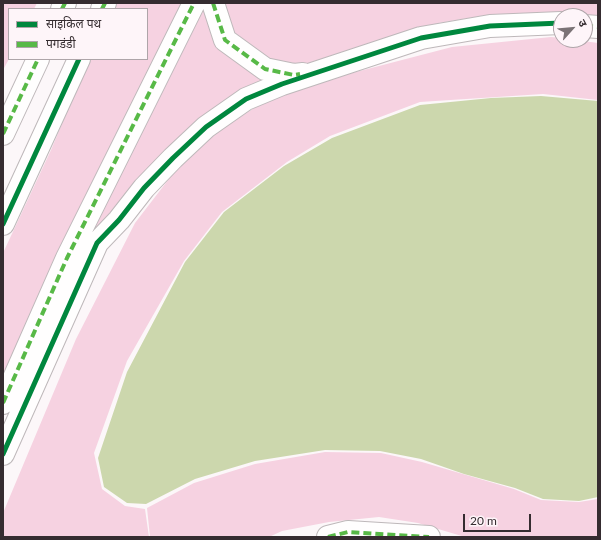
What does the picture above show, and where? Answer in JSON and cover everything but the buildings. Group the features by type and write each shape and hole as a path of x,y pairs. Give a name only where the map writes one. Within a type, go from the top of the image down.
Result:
{"street":[{"path":"3,404 68,258 194,3"},
{"path":"213,3 225,40 265,69 294,75 325,69"},
{"path":"3,454 97,244 119,220 144,188 206,127 246,99 282,84 421,38 490,26 553,23"},
{"path":"3,134 38,60"},
{"path":"3,224 79,60"},
{"path":"328,537 348,532 429,537"}],"shaded area":[{"path":"3,3 37,3 34,8 8,8 8,60 3,70"},
{"path":"115,3 183,3 3,377 3,253 51,150 89,60 148,60 148,8 112,8"},
{"path":"198,3 212,14 274,74 140,180 97,227 94,228"},
{"path":"219,3 598,3 598,18 593,17 593,8 553,8 553,16 487,15 439,23 299,67 274,62 232,34"},
{"path":"551,37 553,37 553,48 593,48 593,42 598,43 598,100 543,94 420,102 330,136 287,162 222,212 184,261 127,361 94,453 102,489 125,506 145,509 149,537 3,537 3,513 76,339 135,223 175,171 220,130 273,96 323,79 452,47"},
{"path":"541,96 598,101 598,497 579,501 543,499 515,488 464,474 421,459 380,451 325,450 255,461 195,479 146,504 127,503 104,487 98,458 127,372 185,262 224,212 284,166 332,138 420,105 491,98"},
{"path":"325,452 381,453 422,462 514,489 541,500 579,502 598,499 598,537 465,537 418,523 379,517 329,522 282,531 269,537 150,537 147,508 194,483 255,464"}],"marked path":[{"path":"62,8 65,3"},
{"path":"102,8 105,3"},
{"path":"3,403 67,258 194,3"},
{"path":"213,3 225,40 265,69 294,75 300,74"},
{"path":"593,27 598,27"},
{"path":"3,134 38,60"},
{"path":"328,537 348,532 429,537"}],"cycle path":[{"path":"3,454 97,243 119,220 144,188 206,127 246,99 282,84 421,38 490,26 553,23"},
{"path":"3,224 79,60"}]}
